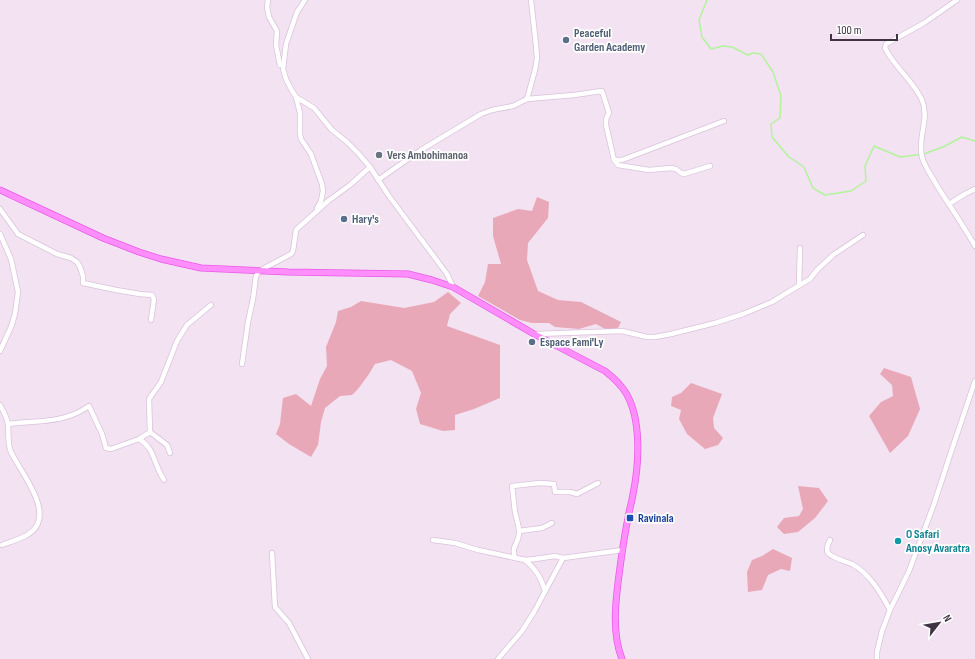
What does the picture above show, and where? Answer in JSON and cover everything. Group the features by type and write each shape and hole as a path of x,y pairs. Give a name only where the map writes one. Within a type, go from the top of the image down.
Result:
{"main road":[{"path":"0,190 103,238 139,252 161,259 201,268 259,271 408,274 453,287 534,334 605,371 614,378 629,399 634,414 637,431 637,458 633,493 617,586 615,625 617,644 622,659"}],"street":[{"path":"268,0 267,7 269,17 277,31 276,45 280,65"},
{"path":"305,0 294,18 284,53 283,69 286,79 296,96 300,113 301,139 311,154 322,184 323,191 321,201 315,212"},
{"path":"527,99 537,58 531,0"},
{"path":"957,0 924,23 886,44 885,48 922,100 925,113 920,148 922,159 975,246"},
{"path":"378,180 420,150 481,114 492,110 513,106 527,99 602,91 609,113 606,119 606,125 614,160 618,165 649,170 671,168 684,174 710,166"},
{"path":"296,96 314,108 332,130 358,153 447,274 453,287"},
{"path":"614,160 622,160 724,121"},
{"path":"242,364 256,276 259,271 291,254 293,251 296,230 328,201 370,168"},
{"path":"949,204 975,189"},
{"path":"0,210 18,234 77,262 83,276 83,283 116,290 152,295 154,299 151,320"},
{"path":"0,234 11,259 18,292 16,314 0,351"},
{"path":"534,334 622,331 647,337 655,337 715,323 743,314 772,302 810,279 833,255 863,235"},
{"path":"799,285 800,248"},
{"path":"150,432 149,399 161,382 177,341 187,325 211,305"},
{"path":"877,659 876,652 882,631 890,610 909,571 934,504 975,381"},
{"path":"0,405 8,424 10,451 36,496 40,520 36,527 28,535 2,545"},
{"path":"8,424 18,422 44,422 70,416 89,406 102,434 106,448 111,449 139,439 150,432"},
{"path":"150,432 167,445 170,453"},
{"path":"139,439 145,443 153,454 164,480"},
{"path":"515,558 513,552 514,546 518,539 519,531 512,486 540,483 554,484 555,492 570,492 578,494 598,482"},
{"path":"519,531 542,528 552,523"},
{"path":"432,540 454,543 478,550 525,560 535,560 555,556 563,558 623,550"},
{"path":"830,540 827,547 829,554 851,564 867,575 890,610"},
{"path":"272,553 275,607 289,623 308,659"},
{"path":"498,659 522,631 563,558"},
{"path":"525,560 539,574 545,591"}],"shaded area":[{"path":"537,197 549,202 548,218 528,243 527,260 538,291 558,300 581,302 621,322 618,328 607,330 596,324 579,329 555,327 549,323 532,323 520,320 478,296 485,282 488,264 501,264 493,236 493,218 518,209 532,211"},
{"path":"448,292 461,303 450,314 447,326 500,345 500,398 455,415 455,430 443,431 420,424 416,409 421,393 412,371 391,360 375,364 358,389 352,395 340,396 325,408 321,422 318,445 311,457 289,444 276,434 280,424 283,398 296,394 311,406 320,379 327,366 326,347 336,322 338,311 351,307 361,301 404,308 434,302"},
{"path":"884,368 911,377 920,409 908,436 890,453 869,416 881,402 893,396 892,385 880,374"},
{"path":"691,383 722,394 713,418 714,428 723,438 718,445 705,449 687,434 679,419 681,410 671,406 672,397 681,393"},
{"path":"798,486 819,488 828,501 815,518 798,532 784,534 777,527 784,518 799,516 803,509"},
{"path":"773,549 792,558 790,571 781,569 768,575 762,590 748,592 747,572 752,560"}],"waterway":[{"path":"707,0 699,20 702,37 711,49 723,46 732,47 748,55 753,53 761,54 773,72 781,96 780,118 771,124 772,137 789,157 804,167 813,188 825,195 851,191 866,181 865,166 874,146 900,157 924,154 945,146 962,137 975,141"}],"place":[{"name":"Peaceful Garden Academy","path":"566,40"},
{"name":"Vers Ambohimanoa","path":"379,155"},
{"name":"Hary's","path":"344,219"},
{"name":"Espace Fami'Ly","path":"532,342"},
{"name":"Ravinala","path":"630,518"},
{"name":"O Safari Anosy Avaratra","path":"898,541"}]}
